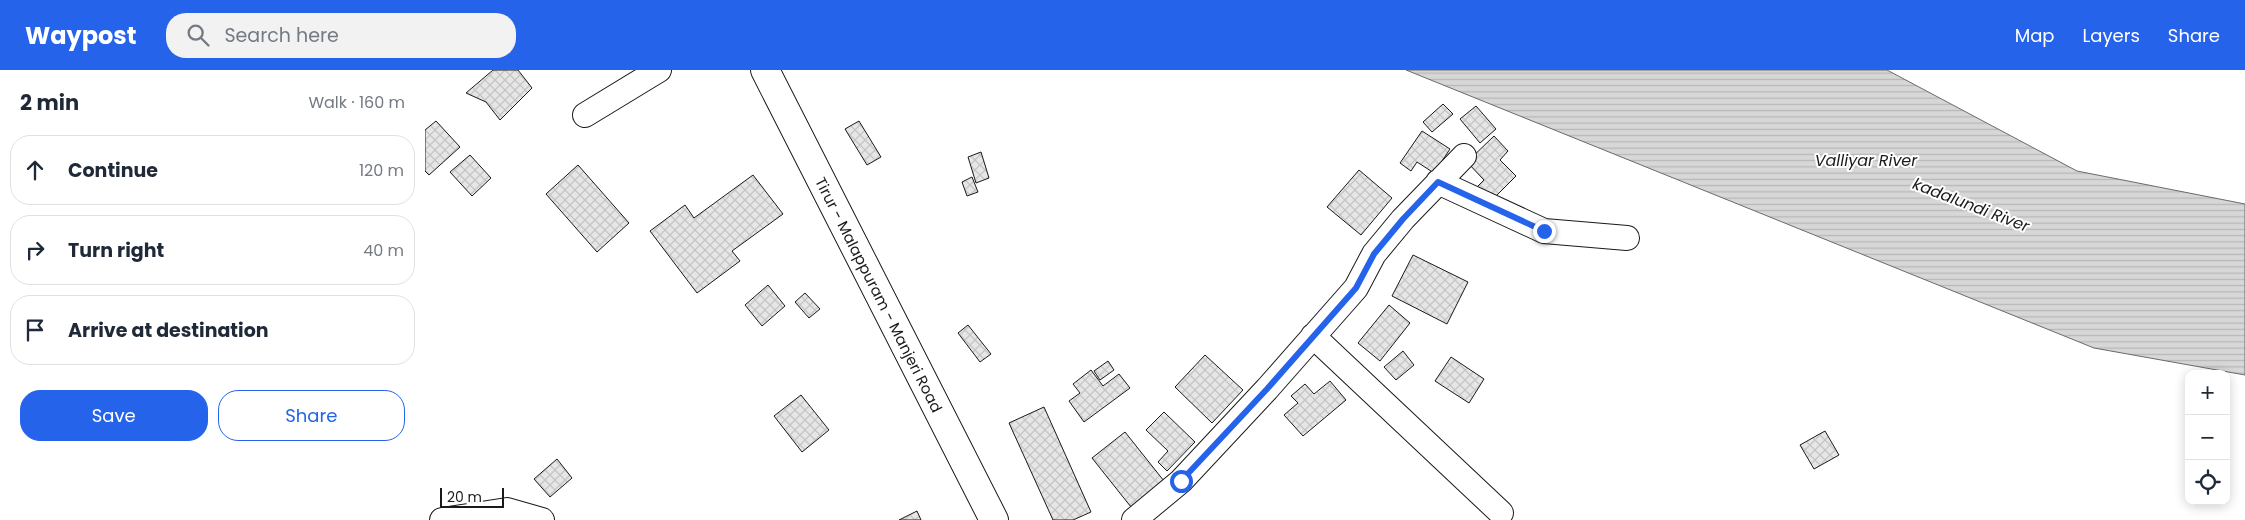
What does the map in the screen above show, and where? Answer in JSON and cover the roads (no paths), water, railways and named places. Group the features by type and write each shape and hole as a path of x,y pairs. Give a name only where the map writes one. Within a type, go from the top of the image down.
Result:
{"main road":[{"name":"Tirur - Malappuram - Manjeri Road","path":"765,70 994,520"}],"street":[{"path":"585,115 659,70"},
{"path":"1134,520 1181,481 1313,336 1356,288 1374,254 1403,219 1464,156"},
{"path":"1438,182 1544,231 1627,238"},
{"path":"1313,336 1501,513"},
{"path":"442,520 507,510 542,520"}],"water":[{"name":"Valliyar River","path":"1406,70 1887,70 2077,171 2245,204 2245,375 2230,372 2230,370 2217,370 2094,348"}],"water label":[{"name":"kadalundi River","path":"1971,205"}]}
